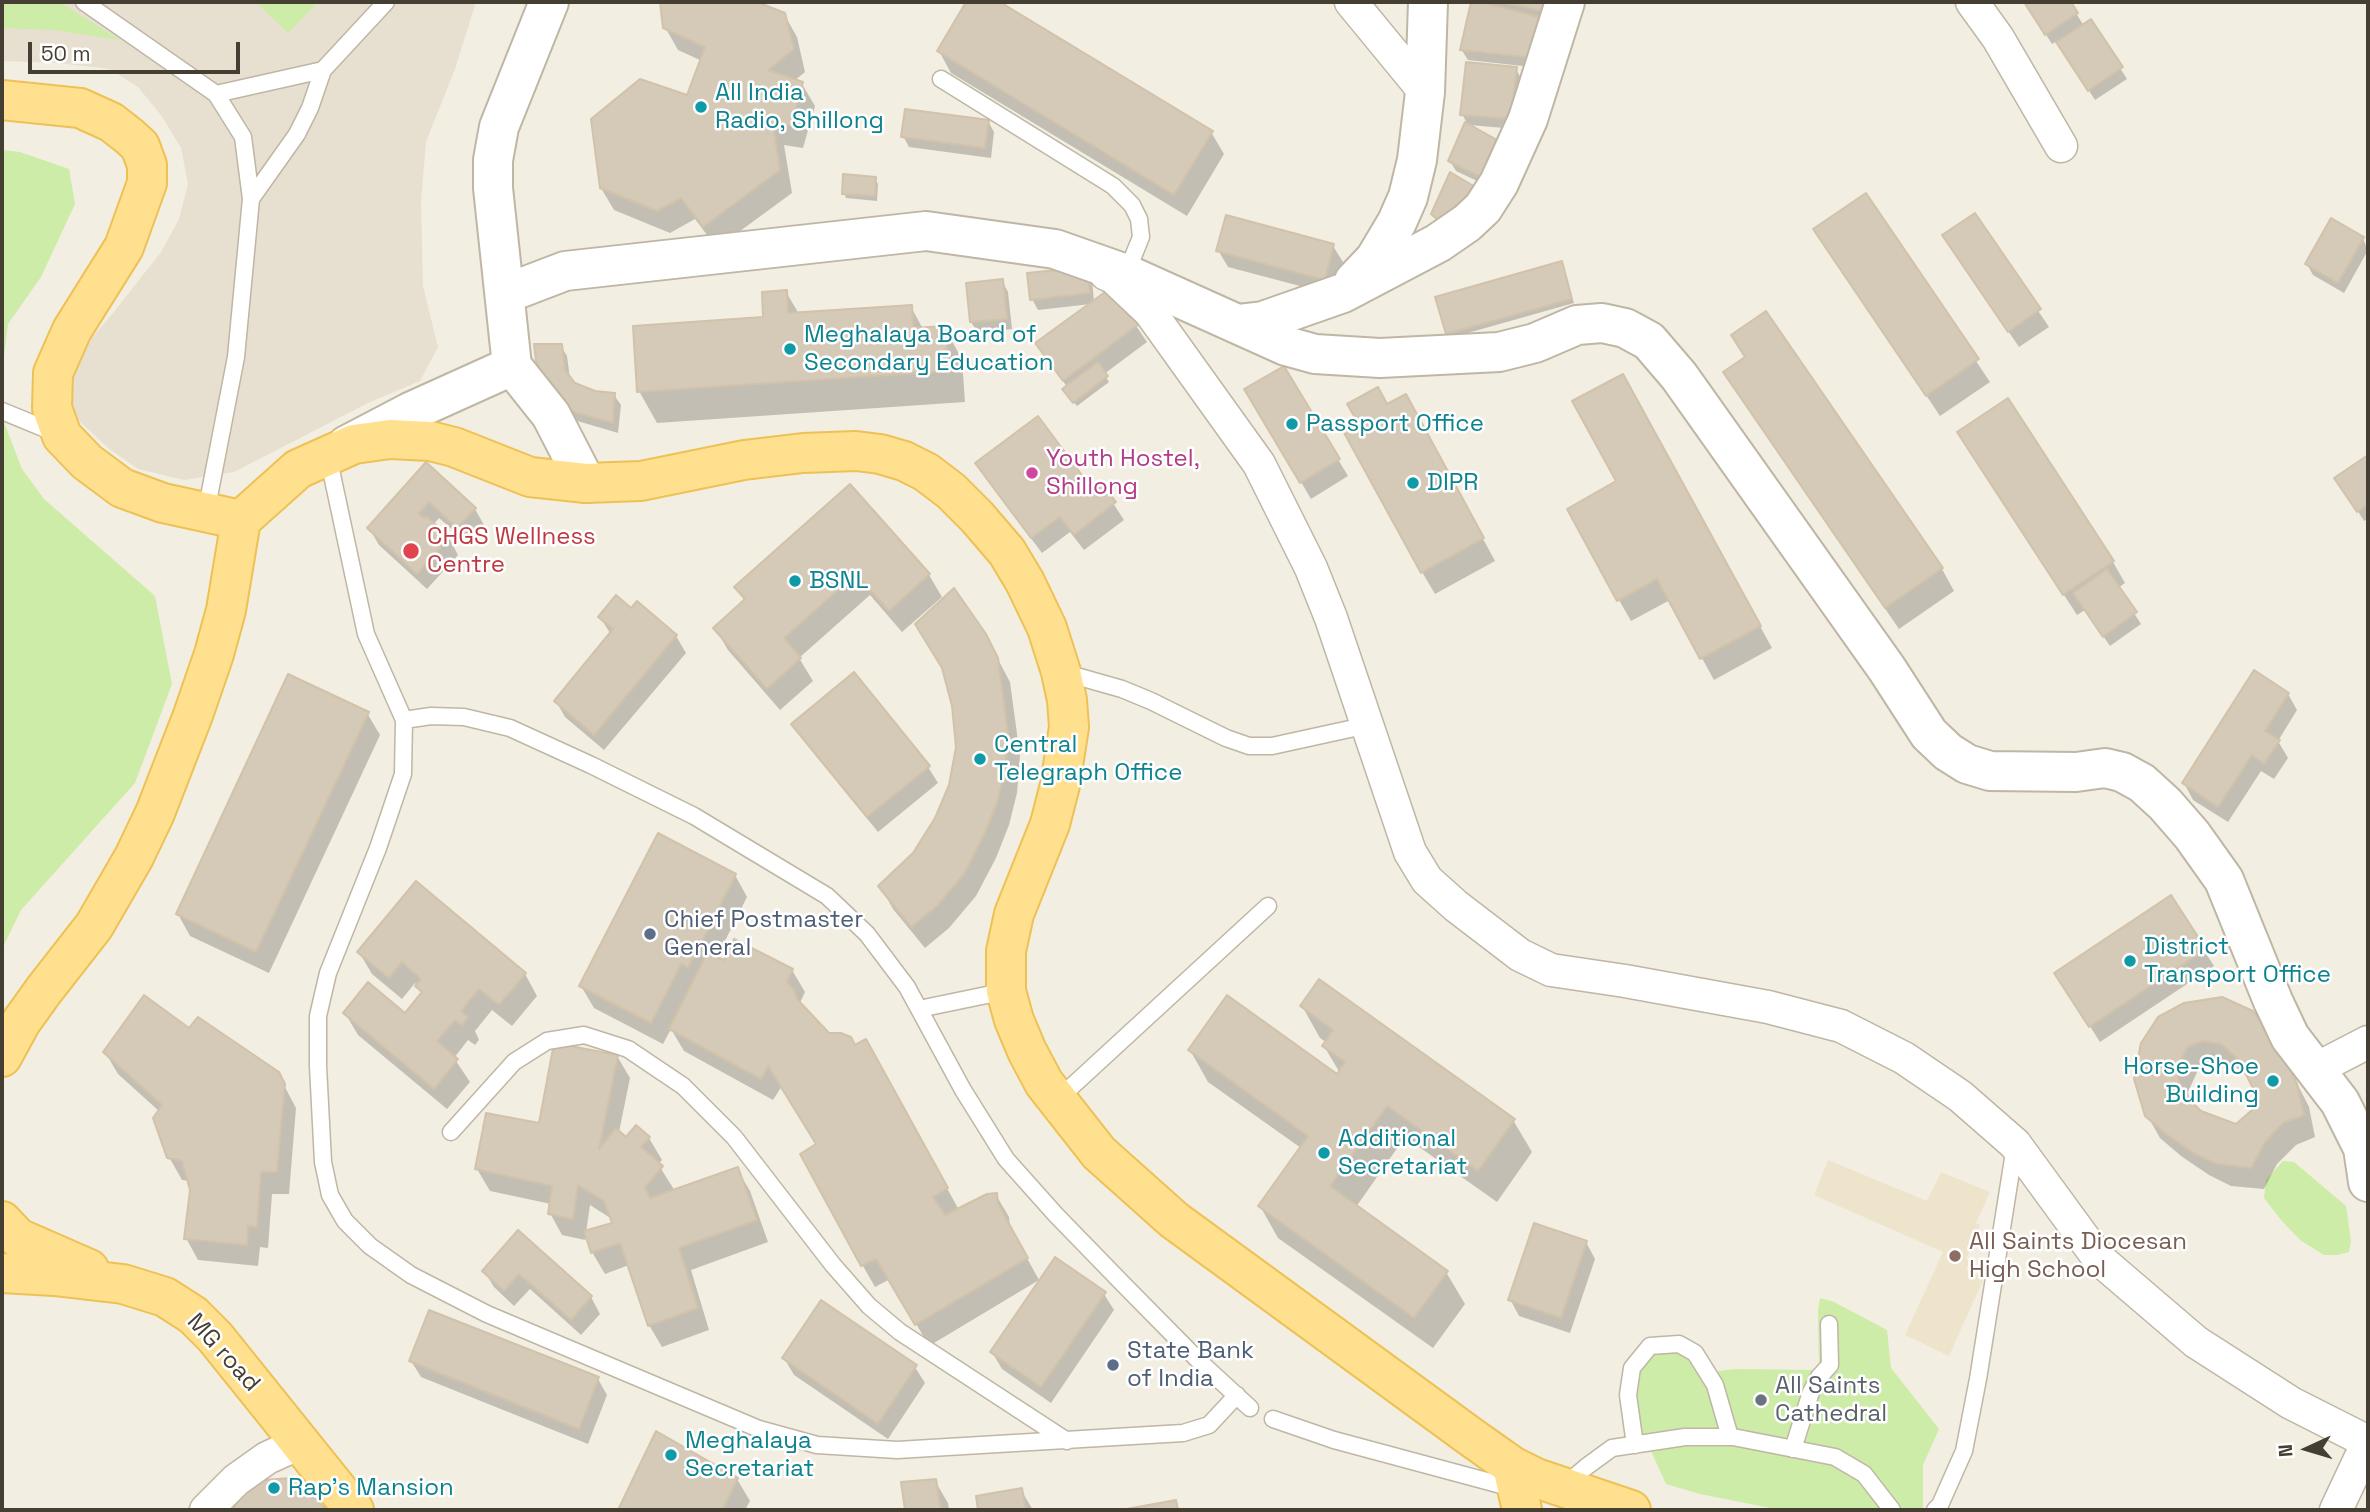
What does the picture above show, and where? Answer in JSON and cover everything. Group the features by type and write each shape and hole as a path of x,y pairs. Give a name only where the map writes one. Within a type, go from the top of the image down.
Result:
{"main road":[{"path":"2,100 80,108 111,122 130,135 140,146 148,164 147,183 124,247 72,330 53,373 52,408 62,436 87,462 122,488 163,503 224,516 298,469 334,451 374,440 430,441 454,447 530,477 586,483 641,481 744,460 803,453 856,451 904,461 926,472 951,491 977,516 1007,552 1025,582 1047,628 1067,700 1069,727 1064,765 1050,824 1014,914 1006,951 1006,991 1014,1020 1044,1083 1099,1153 1174,1220 1517,1489 1562,1488 1631,1510"},
{"path":"2,1057 21,1022 44,989 94,926 134,857 155,813 193,715 226,610 224,516"},
{"path":"2,1222 18,1238 123,1284"},
{"name":"MG road","path":"2,1273 123,1284 165,1297 193,1315 215,1337 354,1510"}],"street":[{"path":"549,2 499,127 493,160 493,188 512,366 551,415 586,483"},
{"path":"510,96 576,2"},
{"path":"1351,2 1425,92"},
{"path":"1343,293 1375,259 1408,197 1417,160 1425,92 1428,2"},
{"path":"1237,324 1263,321 1343,293 1438,243 1483,208 1499,183 1528,119 1565,2"},
{"path":"1972,2 1998,38 2061,146"},
{"path":"505,294 565,271 926,231 1055,249 1126,274 1302,352 1355,357 1499,352 1535,343 1577,325 1602,323 1625,328 1649,341 1687,387 1887,669 1929,734 1948,752 1967,764 1990,771 2076,772 2105,768 2122,772 2142,783 2192,835 2224,880 2290,1037 2340,1102 2363,1148 2368,1182"},
{"path":"1055,249 1113,277 1150,312 1259,464 1311,568 1331,618 1410,852 1427,880 1520,956 1551,970 1768,1007 1841,1026 1904,1058 1960,1096 2015,1144 2099,1259 2186,1333 2291,1403 2368,1442 2336,1510"},
{"path":"334,451 410,412 512,366"},
{"path":"2315,1070 2368,1042"},
{"path":"206,1510 236,1480 267,1458 300,1443"}],"lane":[{"path":"84,2 216,94 243,136 251,199 224,516"},
{"path":"251,199 297,134 323,70 386,2"},
{"path":"216,94 323,70"},
{"path":"940,79 1113,186 1132,205 1139,219 1141,237 1126,274"},
{"path":"2,411 62,436"},
{"path":"334,451 366,634 404,720 403,774 378,848 328,973 318,1016 323,1162 330,1195 345,1222 370,1246 411,1275 486,1314 759,1429 817,1445 897,1450 1183,1433 1209,1425 1237,1395"},
{"path":"1061,672 1122,689 1226,738 1249,746 1272,746 1368,725"},
{"path":"404,720 431,716 464,717 510,728 694,816 827,896 867,934 907,987 963,1090 1006,1158 1065,1224 1201,1363 1250,1408"},
{"path":"1057,1100 1268,906"},
{"path":"919,1009 1006,991"},
{"path":"451,1132 514,1062 547,1041 584,1035 628,1049 683,1086 734,1137 833,1265 869,1306 900,1332 1067,1441"},
{"path":"1935,1510 1964,1451 2015,1144"},
{"path":"1793,1449 1811,1392 1830,1365 1829,1324"},
{"path":"1635,1445 1629,1395 1632,1368 1650,1346 1679,1344 1695,1353 1715,1385 1730,1437"},
{"path":"1273,1419 1334,1440 1517,1489"},
{"path":"1562,1488 1586,1466 1612,1448 1685,1437 1730,1437 1835,1457 1864,1474 1892,1510"},
{"path":"324,1473 336,1510"}],"shaded area":[{"path":"2,2 476,2 455,69 426,142 421,202 423,286 438,347 420,381 368,403 234,472 184,480 138,469 108,448 74,416 63,385 69,357 90,340 113,313 161,252 179,219 188,184 181,148 161,115 138,87 110,69 2,61"},
{"name":"All Saints Diocesan High School","path":"1828,1160 1927,1201 1941,1172 1990,1192 1976,1223 1980,1225 1966,1259 1970,1261 1966,1270 1984,1278 1949,1356 1905,1335 1943,1252 1814,1195"}],"green space":[{"path":"2,2 59,2 120,40 54,30 2,28"},
{"path":"256,2 318,2 288,33"},
{"path":"2,150 20,152 69,169 75,204 41,277 8,324 2,372"},
{"path":"2,417 22,469 44,499 155,596 172,684 135,783 21,910 2,949"},
{"path":"2283,1161 2294,1162 2346,1206 2351,1241 2349,1252 2324,1255 2300,1240 2264,1198 2266,1180"},
{"path":"1820,1298 1834,1302 1887,1330 1891,1368 1939,1429 1923,1465 1923,1510 1780,1510 1700,1494 1666,1484 1640,1427 1635,1385 1642,1362 1655,1350 1684,1347 1702,1373 1735,1369 1819,1370"}],"building":[{"name":"All India Radio, Shillong","path":"660,2 757,2 785,13 794,49 768,70 803,82 791,126 773,124 780,170 703,227 681,198 657,211 600,188 591,119 640,79 687,95 705,47 663,28"},
{"path":"966,2 1000,2 1213,131 1174,195 937,51"},
{"path":"1471,2 1482,2 1546,19 1535,58 1460,50"},
{"path":"1503,2 1552,2 1549,13"},
{"path":"2024,2 2071,2 2078,13 2045,35"},
{"path":"2091,19 2123,67 2088,91 2056,42"},
{"path":"1466,62 1517,67 1511,119 1460,115"},
{"path":"905,109 989,120 985,148 901,137"},
{"path":"1465,122 1506,145 1487,180 1448,161"},
{"path":"1450,172 1482,191 1440,222 1431,214"},
{"path":"843,174 876,177 875,196 842,194"},
{"path":"1866,193 1979,359 1926,396 1813,229"},
{"path":"1975,213 2041,309 2008,332 1942,235"},
{"path":"1226,215 1334,244 1325,280 1216,251"},
{"path":"2331,218 2364,237 2338,283 2305,264"},
{"path":"1562,261 1572,299 1446,334 1435,297"},
{"path":"1087,267 1090,293 1030,300 1027,273"},
{"path":"1003,279 1007,319 970,322 966,283"},
{"path":"1112,287 1139,324 1063,381 1035,343"},
{"name":"Meghalaya Board of Secondary Education","path":"787,290 788,313 912,305 913,328 945,326 948,371 637,392 633,326 763,317 762,292"},
{"path":"1766,311 1943,568 1885,608 1723,372 1745,357 1731,335"},
{"path":"534,344 562,344 565,370 575,383 595,391 615,393 613,423 566,410 542,380"},
{"path":"1098,362 1108,376 1073,403 1062,389"},
{"name":"Passport Office","path":"1284,366 1340,459 1300,483 1244,389"},
{"path":"1623,374 1761,626 1700,659 1657,579 1617,601 1567,509 1616,481 1572,401"},
{"name":"DIPR","path":"1378,387 1387,404 1406,394 1484,538 1421,573 1342,429 1357,421 1347,404"},
{"path":"2008,398 2114,561 2063,595 1957,432"},
{"name":"Youth Hostel, Shillong","path":"1038,416 1093,490 1102,483 1116,502 1074,535 1060,517 1031,538 975,463"},
{"path":"2368,455 2368,504 2357,512 2334,478"},
{"path":"426,462 476,508 457,528 429,502 419,514 424,518 426,516 450,537 417,574 367,528"},
{"name":"BSNL","path":"850,484 930,574 889,611 856,574 784,638 801,658 767,689 713,628 745,599 734,587"},
{"path":"2107,569 2137,612 2103,637 2073,593"},
{"name":"Central Telegraph Office","path":"954,588 986,634 998,658 1008,733 1005,770 997,803 964,874 937,906 911,927 878,886 913,853 935,818 949,785 956,747 952,706 942,668 915,624"},
{"path":"616,595 631,608 637,601 677,635 594,735 554,701 613,629 598,617"},
{"path":"2254,670 2289,693 2265,731 2280,740 2264,764 2252,755 2218,807 2182,783"},
{"path":"854,672 930,766 867,817 791,724"},
{"path":"288,674 369,712 256,952 176,914"},
{"path":"658,833 736,874 688,968 681,964 651,1023 579,986"},
{"path":"416,881 526,973 499,1005 479,989 461,1011 468,1017 462,1025 455,1020 437,1041 458,1059 434,1089 343,1013 368,982 405,1013 422,992 415,986 421,979 402,962 389,978 357,952"},
{"name":"District Transport Office","path":"2171,895 2206,949 2089,1027 2054,973"},
{"path":"734,939 793,969 787,982 797,999 829,1033 841,1033 851,1037 855,1045 866,1039 948,1188 933,1197 945,1215 987,1194 997,1193 998,1204 1028,1258 915,1325 876,1259 861,1266 800,1154 816,1144 768,1066 761,1079 669,1029 707,953 724,960"},
{"name":"Additional Secretariat","path":"1319,979 1515,1119 1478,1171 1387,1106 1330,1186 1448,1271 1414,1318 1258,1206 1308,1136 1188,1050 1227,995 1337,1074 1345,1062 1322,1046 1333,1030 1300,1006"},
{"path":"144,995 189,1028 198,1017 279,1072 285,1084 277,1172 261,1172 257,1227 248,1226 247,1245 184,1239 190,1190 182,1161 167,1158 153,1118 162,1105 103,1052"},
{"name":"Horse-Shoe Building","path":"2222,997 2253,1011 2281,1049 2297,1084 2304,1115 2283,1123 2265,1142 2251,1168 2217,1164 2195,1154 2145,1116 2134,1079 2141,1043 2158,1017 2184,1003","holes":["2203,1041 2221,1044 2239,1060 2260,1103 2236,1124 2201,1111 2181,1092 2177,1069 2187,1047"]},
{"path":"554,1043 618,1055 599,1149 616,1128 626,1137 636,1125 650,1137 641,1147 663,1166 645,1187 650,1198 738,1167 757,1220 679,1248 698,1308 648,1326 620,1243 591,1253 584,1231 612,1223 604,1201 578,1185 573,1219 548,1214 552,1186 475,1169 486,1113 539,1123"},
{"path":"1534,1223 1587,1241 1561,1318 1508,1300"},
{"path":"518,1230 592,1296 571,1320 519,1274 504,1291 482,1271"},
{"path":"1055,1257 1106,1292 1041,1387 990,1352"},
{"path":"821,1300 917,1365 878,1424 782,1358"},
{"path":"429,1310 599,1377 579,1429 409,1361"},
{"name":"Meghalaya Secretariat","path":"656,1431 738,1478 722,1510 618,1510"},
{"name":"Rap's Mansion","path":"292,1478 327,1510 233,1510 248,1481"},
{"path":"936,1479 941,1510 905,1510 901,1482"},
{"path":"1022,1488 1026,1510 978,1510 976,1496"},
{"path":"1176,1500 1178,1510 1121,1510"}],"place":[{"name":"All India Radio, Shillong","path":"701,107"},
{"name":"Meghalaya Board of Secondary Education","path":"790,349"},
{"name":"Passport Office","path":"1292,424"},
{"name":"Youth Hostel, Shillong","path":"1032,473"},
{"name":"DIPR","path":"1413,483"},
{"name":"CHGS Wellness Centre","path":"411,551"},
{"name":"BSNL","path":"795,581"},
{"name":"Central Telegraph Office","path":"980,759"},
{"name":"Chief Postmaster General","path":"650,934"},
{"name":"District Transport Office","path":"2130,961"},
{"name":"Horse-Shoe Building","path":"2273,1081"},
{"name":"Additional Secretariat","path":"1324,1153"},
{"name":"All Saints Diocesan High School","path":"1955,1256"},
{"name":"State Bank of India","path":"1113,1365"},
{"name":"All Saints Cathedral","path":"1761,1400"},
{"name":"Meghalaya Secretariat","path":"671,1455"},
{"name":"Rap's Mansion","path":"274,1488"}]}
